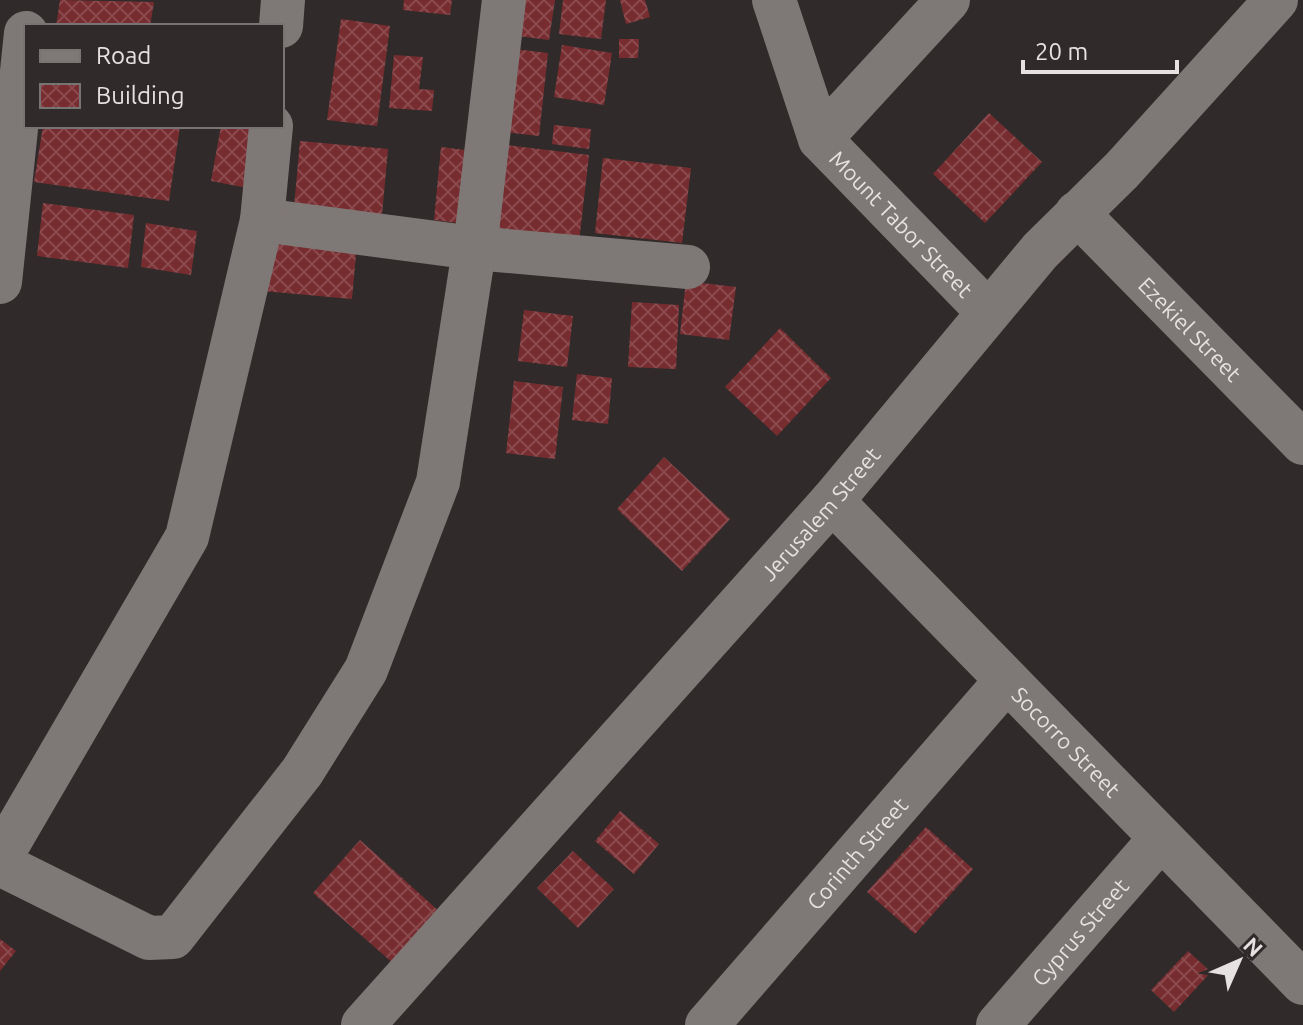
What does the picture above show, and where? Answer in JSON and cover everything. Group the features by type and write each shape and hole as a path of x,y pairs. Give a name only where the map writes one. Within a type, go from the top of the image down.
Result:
{"street":[{"path":"27,24 29,0"},
{"path":"281,24 283,0"},
{"path":"271,128 262,220 187,537 0,861 149,938 165,939 182,927 293,784 366,670 438,482 474,248 504,0"},
{"name":"Mount Tabor Street","path":"774,0 820,139 987,311"},
{"path":"820,139 948,0"},
{"name":"Jerusalem Street","path":"363,1025 832,501 987,311 1077,213 1122,170 1276,0"},
{"path":"0,282 24,52"},
{"name":"Ezekiel Street","path":"1077,213 1303,443"},
{"path":"262,220 474,248 688,267"},
{"name":"Socorro Street","path":"832,501 1303,983"},
{"name":"Corinth Street","path":"707,1025 1006,681"},
{"name":"Cyprus Street","path":"998,1025 1161,838"}],"building":[{"path":"60,0 154,2 150,24 56,24"},
{"path":"404,0 452,0 450,15 403,10"},
{"path":"506,0 555,0 549,40 502,34"},
{"path":"563,0 606,0 601,39 559,34"},
{"path":"620,0 645,0 650,17 626,24"},
{"path":"341,19 390,26 377,126 327,120"},
{"path":"619,39 639,39 638,58 619,58"},
{"path":"562,45 612,53 604,105 554,97"},
{"path":"506,48 548,53 539,136 496,131"},
{"path":"394,55 423,57 419,89 434,90 432,111 389,108"},
{"path":"989,113 1042,162 985,223 933,174"},
{"path":"554,125 591,129 589,149 552,144"},
{"path":"43,128 180,128 169,201 34,182"},
{"path":"221,128 264,128 253,189 211,181"},
{"path":"300,141 388,149 381,226 293,218"},
{"path":"490,143 589,155 579,242 481,231"},
{"path":"441,147 481,152 474,225 434,220"},
{"path":"603,158 691,168 682,243 595,233"},
{"path":"43,203 134,215 128,268 37,256"},
{"path":"146,223 197,231 191,275 141,267"},
{"path":"267,236 357,244 352,299 263,291"},
{"path":"686,281 736,287 729,340 680,334"},
{"path":"632,302 679,305 676,369 628,367"},
{"path":"524,310 573,316 567,367 518,361"},
{"path":"780,328 831,378 777,436 725,387"},
{"path":"577,374 612,378 608,424 572,420"},
{"path":"514,381 563,387 555,459 506,453"},
{"path":"664,457 730,519 682,571 617,509"},
{"path":"620,811 659,844 634,874 595,841"},
{"path":"926,827 973,869 915,934 867,892"},
{"path":"360,840 442,914 395,965 313,893"},
{"path":"573,851 614,889 578,928 537,888"},
{"path":"0,939 16,951 0,971"},
{"path":"1188,951 1211,972 1174,1012 1151,990"}]}
